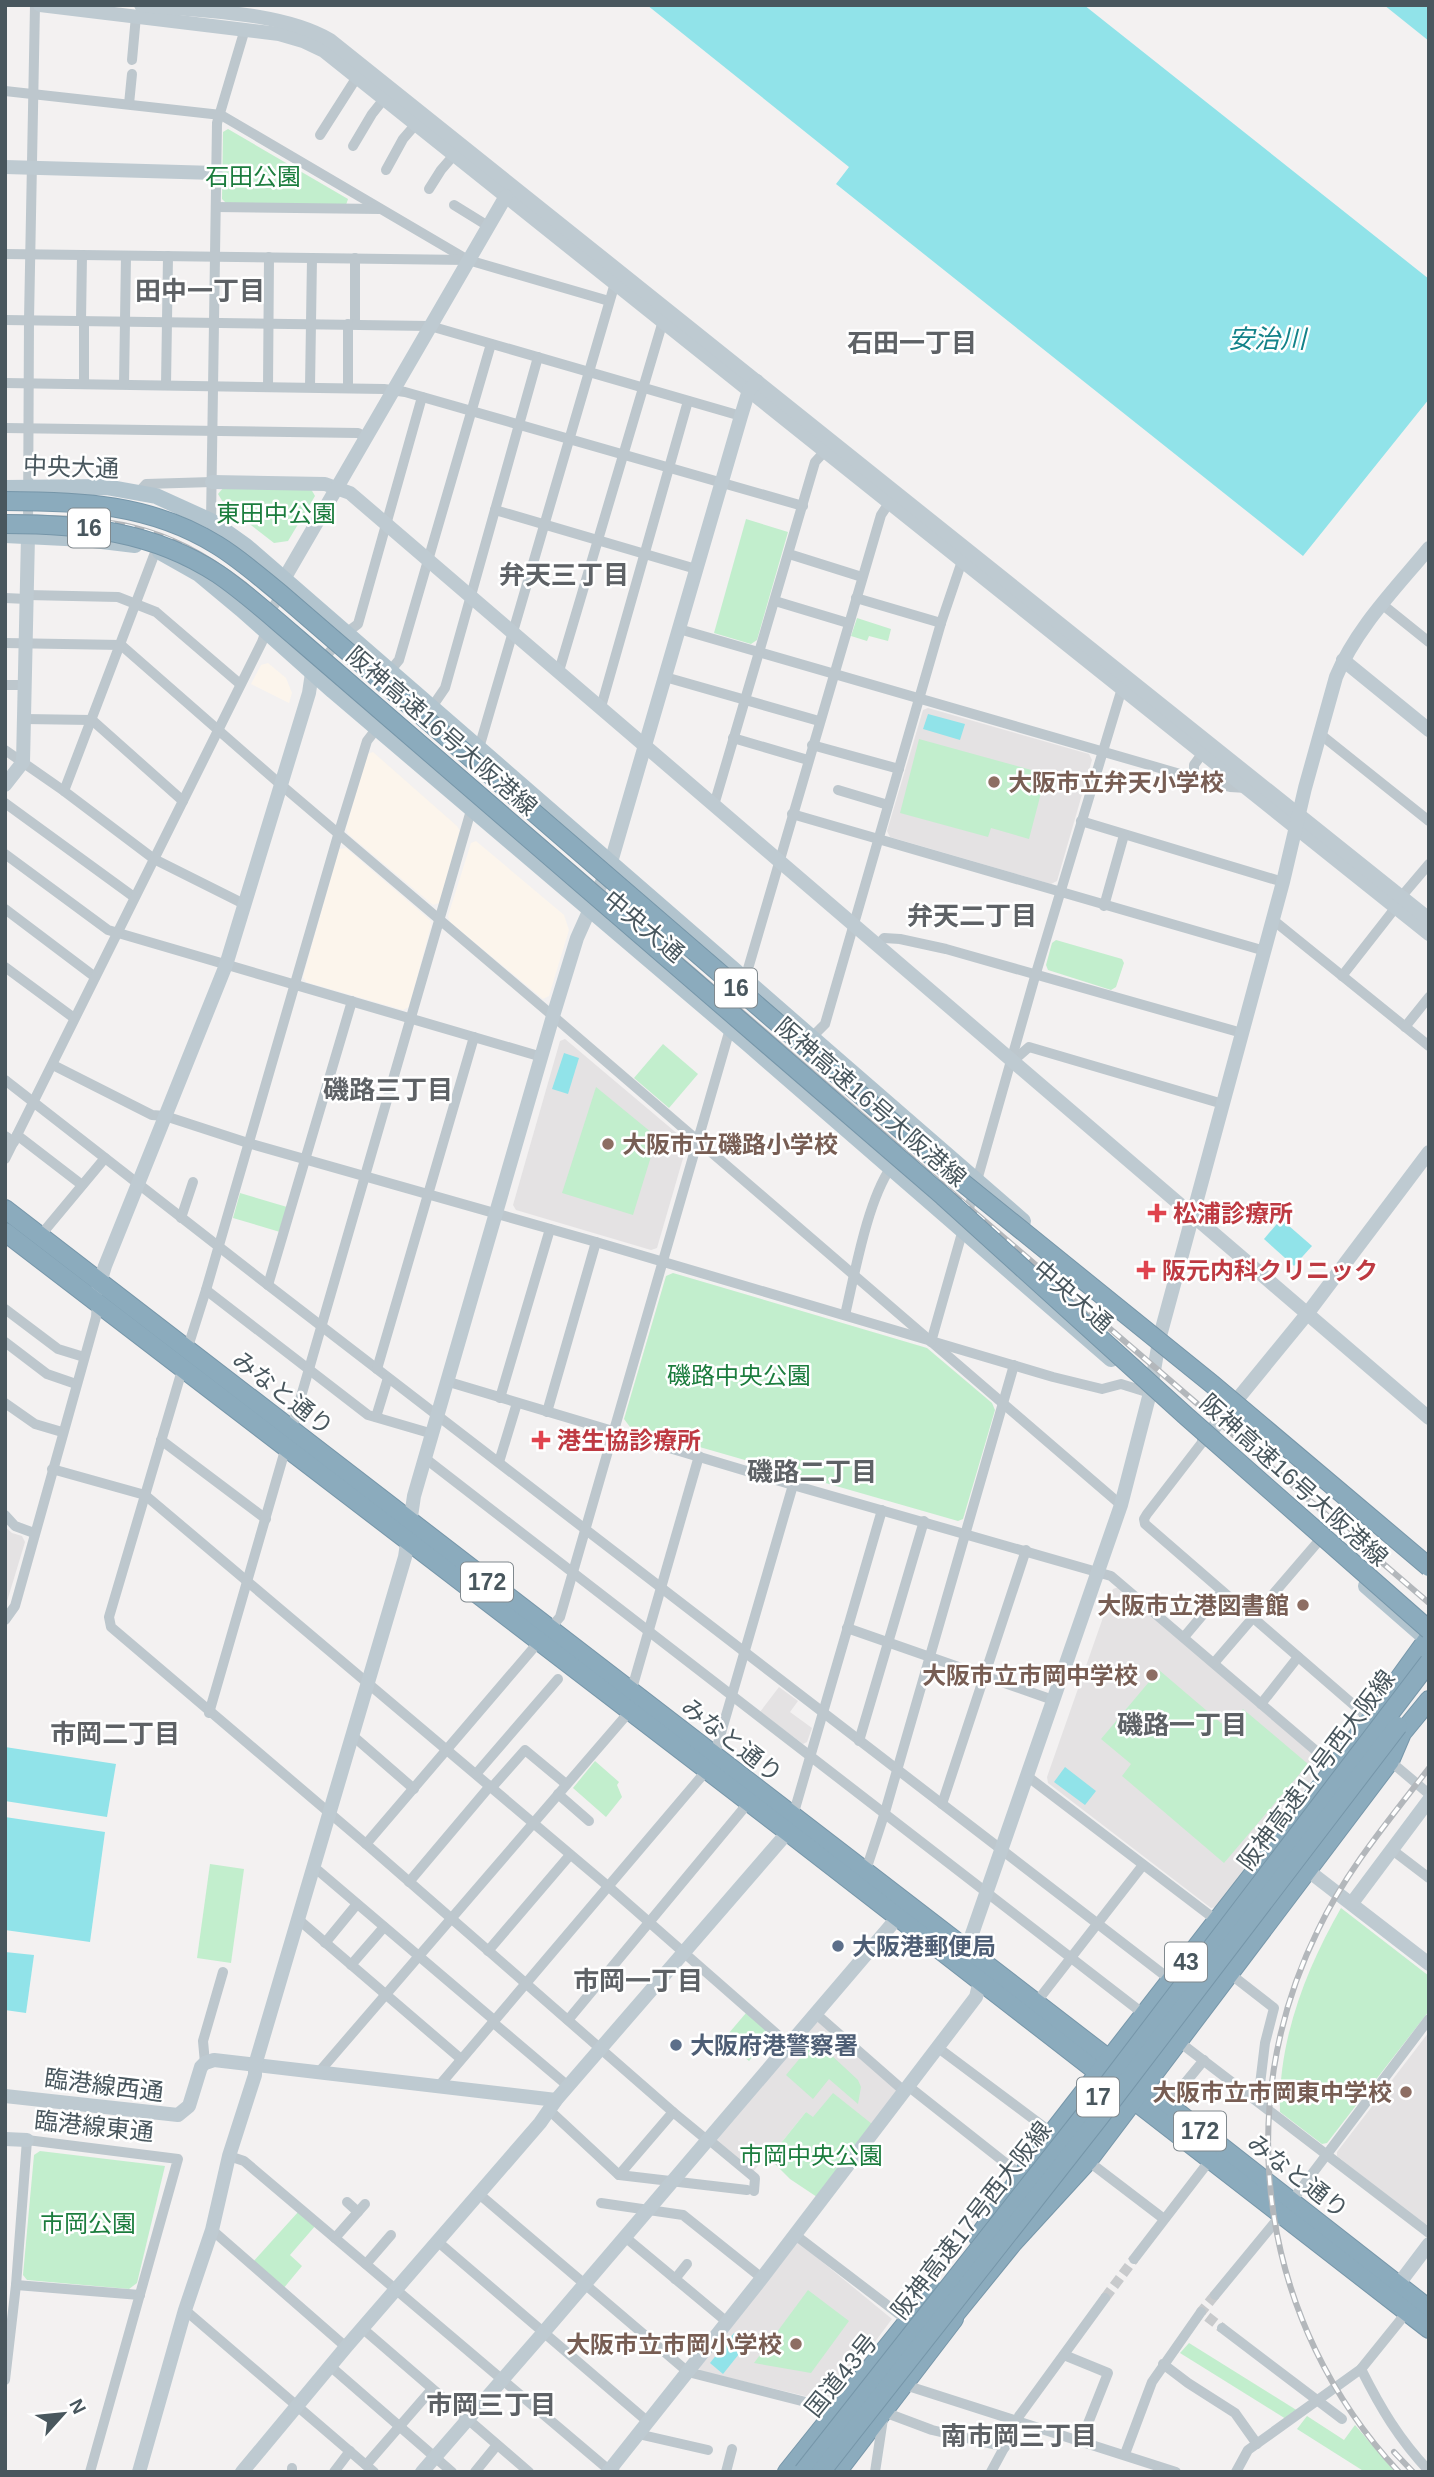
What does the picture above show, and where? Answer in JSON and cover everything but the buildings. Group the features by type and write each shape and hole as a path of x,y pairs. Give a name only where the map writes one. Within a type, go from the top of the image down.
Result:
{"highway":[{"name":"阪神高速16号大阪港線","path":"5,501 78,502 137,510 183,526 236,558 957,1178 1212,1384 1429,1567"},
{"name":"阪神高速16号大阪港線","path":"5,524 69,526 135,536 186,555 234,587 298,639 914,1170 1428,1637"},
{"name":"みなと通り","path":"5,1209 99,1282 185,1359"},
{"name":"みなと通り","path":"5,1232 97,1301 185,1359 631,1702 790,1825 898,1917 980,1981 1138,2093 1210,2160 1286,2208 1429,2309"},
{"name":"国道43号","path":"795,2472 910,2323 945,2284 1052,2133 1322,1785 1428,1637"},
{"name":"阪神高速17号西大阪線","path":"803,2472 1021,2196 1429,1662"},
{"path":"1399,1679 1412,1670 1423,1668 1429,1673"},
{"name":"阪神高速17号西大阪線","path":"821,2472 1019,2221 1429,1684"},
{"path":"1019,2221 1118,2112 1204,1997 1241,1940 1385,1759 1428,1700"},
{"name":"国道43号","path":"829,2472 1013,2243 1088,2161 1385,1759"},
{"name":"みなと通り","path":"711,1764 748,1802 790,1825 865,1874 1035,2004 1103,2067"},
{"path":"1021,2196 1062,2128 1086,2095 1178,1976 1222,1927 1312,1809 1322,1785"},
{"name":"みなと通り","path":"1138,2093 1167,2105 1429,2329"},
{"name":"43","path":"837,2472 964,2305"},
{"name":"43","path":"787,2472 910,2323"}],"main road":[{"name":"中央大通","path":"5,488 106,487 156,496 211,521 246,546 813,1037 1071,1265 1429,1558"},
{"name":"中央大通","path":"5,535 127,543 156,550 199,575 891,1167 1204,1440 1317,1543 1428,1637"}],"street":[{"path":"5,785 23,762 33,94 38,5 295,25 330,40 753,386 1398,902 1429,934"},
{"path":"132,60 139,11"},
{"path":"248,23 315,46 357,77 663,321 753,386 825,451 962,561 1124,683 1202,754 1297,822"},
{"path":"211,521 217,123 248,23"},
{"path":"129,104 132,74"},
{"path":"320,135 357,77"},
{"path":"5,91 221,115 468,260 609,301"},
{"path":"353,146 384,99"},
{"path":"386,170 403,139 416,124"},
{"path":"429,190 454,155"},
{"path":"5,167 216,173"},
{"path":"491,170 506,196"},
{"path":"5,1158 12,1138 53,1065 219,729 266,631 267,616 282,595 284,579 506,196"},
{"path":"454,205 488,226"},
{"path":"216,207 383,209"},
{"path":"5,254 468,260"},
{"path":"82,255 84,384"},
{"path":"124,384 126,256"},
{"path":"166,385 168,256"},
{"path":"268,387 269,257"},
{"path":"310,387 312,258"},
{"path":"348,388 355,258"},
{"path":"209,1713 473,810 470,791 486,770 480,748 615,283"},
{"path":"5,320 430,326 741,416"},
{"path":"559,671 663,321"},
{"path":"390,671 399,660 491,344"},
{"path":"432,707 445,688 538,358"},
{"path":"5,383 394,390 803,506"},
{"path":"139,2472 185,2310 212,2230 229,2155 354,1736 410,1532 414,1496 553,1016 577,938 611,862 721,483 753,386"},
{"path":"5,1620 15,1606 96,1317 99,1282 226,965 309,694 312,673 346,633 358,624 422,397"},
{"path":"601,707 688,401"},
{"path":"5,428 358,433 366,437"},
{"path":"714,805 815,463 825,451"},
{"path":"138,493 146,484 212,482 325,484 350,493 1429,1418"},
{"path":"366,1844 560,1617 730,1029 730,1015 747,995 745,979 792,814 881,515 889,503"},
{"path":"495,510 696,569"},
{"path":"64,791 156,550"},
{"path":"229,2155 244,2161 611,2471 976,1997 980,1981 970,1955 972,1934 1121,1505 1150,1393 1160,1336 1265,951 1320,734 1343,660 1359,635 1428,550"},
{"path":"789,554 862,577"},
{"path":"813,1037 824,1024 941,623 962,561"},
{"path":"5,598 118,597 156,612 240,684"},
{"path":"856,598 941,623"},
{"path":"775,601 848,623"},
{"path":"1383,605 1429,642"},
{"path":"679,629 1194,778 1230,787 1247,788"},
{"path":"5,643 121,645 1121,1505"},
{"path":"1343,660 1429,730"},
{"path":"665,677 819,721"},
{"path":"931,1342 1036,973 1124,683"},
{"path":"5,685 24,685"},
{"path":"24,719 92,720 183,801"},
{"path":"223,1972 203,2041 205,2063 214,2060 438,2087 552,2105 619,2175 751,2191 755,2178 673,2112 366,1844 115,1632 108,1623 339,832 367,741 377,728"},
{"path":"1320,734 1429,821"},
{"path":"733,738 808,760"},
{"path":"812,745 899,769"},
{"path":"5,750 154,859 244,904"},
{"path":"1194,778 1194,765 1202,754"},
{"path":"838,790 888,805"},
{"path":"5,803 134,897"},
{"path":"792,814 1265,951"},
{"path":"1081,821 1283,882"},
{"path":"1104,906 1124,835"},
{"path":"5,854 108,930 542,1057"},
{"path":"1342,976 1429,864"},
{"path":"1398,902 1429,919"},
{"path":"5,909 95,977"},
{"path":"1273,920 1429,1046"},
{"path":"877,946 884,938 900,939 1036,973 1242,1032"},
{"path":"5,967 75,1018"},
{"path":"1405,1027 1429,997"},
{"path":"268,1285 352,1001"},
{"path":"377,1369 474,1037"},
{"path":"1012,1062 1029,1047 1223,1104"},
{"path":"53,1065 152,1115 165,1116 248,1143 1102,1390 1121,1384 1150,1393"},
{"path":"5,1080 1172,1981"},
{"path":"12,1138 82,1185"},
{"path":"1370,1719 1148,1528 1144,1519 1204,1440 1307,1314 1429,1152"},
{"path":"40,1236 104,1158"},
{"path":"845,1315 881,1181 891,1167"},
{"path":"181,1218 193,1182"},
{"path":"500,1398 550,1229"},
{"path":"547,1412 596,1242"},
{"path":"206,1290 368,1415 433,1434"},
{"path":"5,1309 58,1349 84,1357"},
{"path":"5,1342 47,1374 76,1384"},
{"path":"865,1874 1014,1365"},
{"path":"376,1417 388,1378"},
{"path":"449,1382 793,1485 1111,1576 1335,1767"},
{"path":"5,1403 35,1424 62,1432"},
{"path":"499,1462 517,1403"},
{"path":"161,1440 266,1520"},
{"path":"319,2073 533,1824 631,1702 699,1456"},
{"path":"426,1459 1145,2015"},
{"path":"52,1469 145,1495 609,1887 788,2044"},
{"path":"438,2087 711,1764 793,1485"},
{"path":"242,2472 790,1825 882,1510"},
{"path":"5,1515 15,1526 34,1533"},
{"path":"859,1741 924,1521"},
{"path":"1214,1663 1317,1543"},
{"path":"942,1804 1026,1550"},
{"path":"1184,1637 1222,1592"},
{"path":"847,1628 1053,1700"},
{"path":"1261,1704 1298,1657"},
{"path":"476,1774 558,1679"},
{"path":"354,1736 414,1789"},
{"path":"409,1882 490,1786 525,1750 566,1784"},
{"path":"1385,1759 1429,1794"},
{"path":"1027,1776 1216,1920"},
{"path":"558,1794 589,1821"},
{"path":"1352,1903 1429,1800"},
{"path":"568,2020 748,1802"},
{"path":"1391,1849 1429,1878"},
{"path":"488,1951 570,1855"},
{"path":"1035,2004 1143,1865"},
{"path":"314,1867 568,2086"},
{"path":"1306,1869 1429,1964"},
{"path":"325,1943 357,1904"},
{"path":"422,2472 544,2333 898,1917"},
{"path":"299,1920 461,2059"},
{"path":"351,1965 384,1927"},
{"path":"1229,1973 1275,2008 1260,2072 1258,2101"},
{"path":"815,2013 906,2088 1022,2176"},
{"path":"1215,2295 1286,2208 1429,2019"},
{"path":"1178,2041 1429,2234"},
{"path":"937,2047 1052,2133"},
{"path":"1167,2105 1204,2060"},
{"name":"臨港線西通","path":"5,2096 178,2116 189,2106 199,2072 205,2063"},
{"path":"619,2175 673,2112"},
{"name":"臨港線東通","path":"5,2139 178,2159 140,2295"},
{"path":"5,2380 16,2285 27,2140"},
{"path":"1134,2259 1210,2160"},
{"path":"1088,2161 1164,2219"},
{"path":"479,2194 688,2372 837,2410"},
{"path":"335,2238 361,2208 347,2202"},
{"path":"601,2203 683,2215 762,2278"},
{"path":"212,2230 346,2347"},
{"path":"794,2234 910,2323"},
{"path":"366,2264 391,2235"},
{"path":"625,2237 727,2322"},
{"path":"437,2241 647,2421"},
{"path":"1398,2285 1429,2244"},
{"path":"675,2279 687,2264"},
{"path":"16,2285 140,2295 90,2472"},
{"path":"992,2472 1018,2422 1018,2416 1105,2298"},
{"path":"185,2310 370,2468 399,2426 432,2389"},
{"path":"1125,2454 1152,2382 1201,2312"},
{"path":"1236,2472 1248,2450 1361,2370 1407,2312"},
{"path":"1222,2328 1342,2419"},
{"path":"362,2329 525,2471"},
{"path":"1064,2355 1108,2373 1082,2441"},
{"path":"1163,2364 1234,2413 1257,2444"},
{"path":"330,2366 453,2472"},
{"path":"1361,2370 1381,2409 1404,2444 1429,2471"},
{"path":"905,2385 1176,2472"},
{"path":"875,2472 884,2412 932,2430 1005,2447"},
{"path":"638,2434 708,2451"},
{"path":"475,2472 497,2445"},
{"path":"726,2472 732,2449"},
{"path":"334,2472 350,2451"}],"shaded area":[{"path":"268,663 286,678 292,693 289,703 251,684 261,665"},
{"name":"大阪市立弁天小学校","path":"928,708 1089,754 1092,760 1057,881 1051,884 890,837 887,831 923,710"},
{"path":"373,752 460,831 439,903 433,905 348,834 346,828 367,754"},
{"path":"476,841 564,915 569,930 549,996 543,999 450,922 448,916 471,843"},
{"path":"346,848 430,920 431,926 409,1007 403,1010 306,982 303,977 339,849"},
{"name":"大阪市立磯路小学校","path":"565,1039 686,1141 657,1248 651,1250 516,1210 513,1205 560,1041"},
{"path":"5,1527 22,1536 25,1542 5,1608"},
{"name":"大阪市立市岡中学校","path":"1119,1587 1321,1761 1321,1766 1216,1907 1211,1908 1048,1783 1047,1777 1113,1589"},
{"path":"779,1687 798,1701 790,1712 812,1728 807,1742 803,1744 760,1712"},
{"path":"816,2020 898,2090 872,2124 813,2118 806,2112 769,2158 766,2156 752,2173 714,2140"},
{"name":"大阪市立市岡東中学校","path":"1429,2032 1429,2224 1424,2225 1337,2156 1337,2152"},
{"name":"大阪市立市岡小学校","path":"798,2242 892,2319 830,2402 700,2371 699,2368"}],"green space":[{"name":"石田公園","path":"228,129 348,199 346,205 226,203 222,199 223,132"},
{"name":"東田中公園","path":"224,487 311,489 315,496 288,541 274,543 224,504 218,494"},
{"path":"746,519 788,532 757,640 751,644 714,633"},
{"path":"857,618 891,629 888,641 869,636 867,641 851,636"},
{"path":"919,739 1046,774 1029,839 991,828 988,837 900,813"},
{"path":"1056,940 1122,959 1124,963 1116,987 1111,990 1048,970 1046,965 1052,943"},
{"path":"663,1044 698,1074 669,1108 634,1078"},
{"path":"596,1087 657,1137 633,1215 562,1193"},
{"path":"240,1193 287,1207 280,1232 233,1218"},
{"name":"磯路中央公園","path":"673,1273 927,1348 992,1403 995,1410 963,1519 958,1521 630,1427 624,1419 666,1276"},
{"path":"1159,1670 1227,1728 1243,1709 1308,1764 1224,1863 1122,1776 1131,1764 1101,1739"},
{"path":"595,1761 619,1782 617,1785 622,1797 606,1817 573,1788"},
{"path":"210,1864 244,1869 231,1963 197,1958"},
{"path":"1341,1908 1429,1976 1429,2011 1327,2143 1322,2144 1280,2112 1281,2085 1289,2032 1297,2006 1316,1955"},
{"path":"746,2013 772,2035 749,2061 723,2040"},
{"path":"815,2040 858,2080 861,2087 858,2104 829,2079 813,2099 786,2075"},
{"name":"市岡中央公園","path":"833,2093 872,2124 817,2197 790,2179 769,2158 806,2112 813,2117"},
{"name":"市岡公園","path":"40,2151 165,2166 137,2283 129,2289 27,2280 23,2275 34,2155"},
{"path":"299,2211 316,2225 290,2255 302,2266 283,2289 252,2263"},
{"path":"808,2290 849,2321 811,2373 754,2363"},
{"path":"1189,2343 1298,2411 1286,2419 1180,2353"},
{"path":"1307,2416 1344,2440 1355,2425 1395,2472 1365,2472 1297,2429"}],"water":[{"name":"安治川","path":"647,5 1084,5 1429,279 1429,399 1303,556 836,184 849,167"},
{"path":"1384,5 1429,5 1429,41"},
{"path":"928,714 965,724 960,740 923,729"},
{"path":"564,1053 579,1058 568,1094 552,1089"},
{"path":"1281,1219 1312,1246 1294,1266 1264,1239"},
{"path":"5,1747 116,1764 107,1817 5,1801"},
{"path":"1065,1767 1096,1791 1085,1805 1054,1782"},
{"path":"5,1817 105,1832 90,1942 5,1930"},
{"path":"5,1952 34,1955 26,2013 5,2010"},
{"path":"734,2333 747,2344 723,2374 710,2363"}],"tunnel":[{"path":"1105,2298 1134,2259"},
{"path":"1215,2295 1201,2312 1222,2328"}],"railway":[{"path":"5,517 74,519 132,527 186,547 245,585 1429,1603"},
{"path":"1399,2472 1352,2414 1316,2350 1289,2283 1273,2213 1268,2142 1274,2070 1290,1999 1318,1930 1355,1867 1429,1768"},
{"path":"1394,2452 1413,2472"}],"place":[{"name":"大阪市立弁天小学校","path":"994,782"},
{"name":"大阪市立磯路小学校","path":"608,1144"},
{"name":"松浦診療所","path":"1157,1213"},
{"name":"阪元内科クリニック","path":"1146,1270"},
{"name":"港生協診療所","path":"541,1440"},
{"name":"大阪市立港図書館","path":"1303,1605"},
{"name":"大阪市立市岡中学校","path":"1152,1675"},
{"name":"大阪港郵便局","path":"838,1946"},
{"name":"大阪府港警察署","path":"676,2045"},
{"name":"大阪市立市岡東中学校","path":"1406,2092"},
{"name":"大阪市立市岡小学校","path":"796,2344"}],"district":[{"name":"田中一丁目","path":"200,291"},
{"name":"石田一丁目","path":"912,343"},
{"name":"弁天三丁目","path":"564,575"},
{"name":"弁天二丁目","path":"972,916"},
{"name":"磯路三丁目","path":"388,1090"},
{"name":"磯路二丁目","path":"812,1472"},
{"name":"磯路一丁目","path":"1182,1725"},
{"name":"市岡二丁目","path":"115,1734"},
{"name":"市岡一丁目","path":"638,1981"},
{"name":"市岡三丁目","path":"491,2405"},
{"name":"南市岡三丁目","path":"1019,2436"}]}
